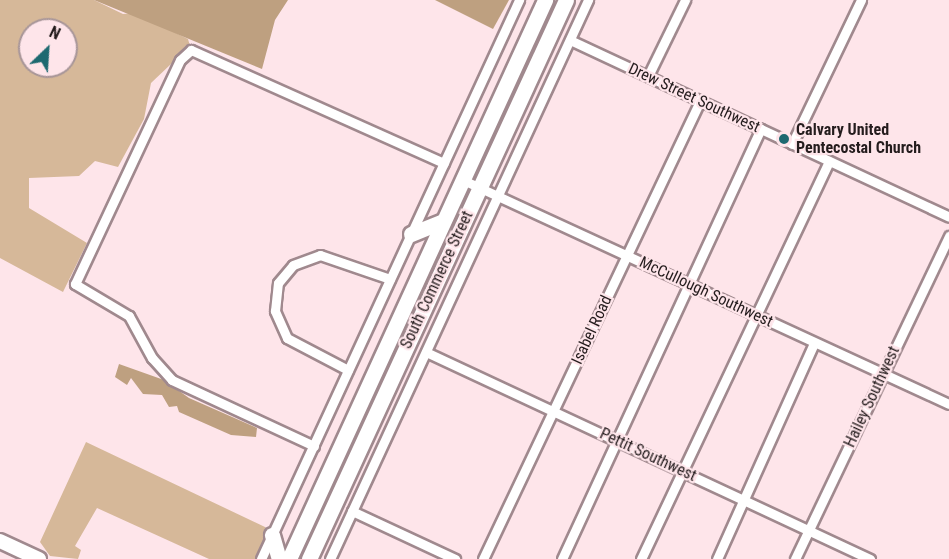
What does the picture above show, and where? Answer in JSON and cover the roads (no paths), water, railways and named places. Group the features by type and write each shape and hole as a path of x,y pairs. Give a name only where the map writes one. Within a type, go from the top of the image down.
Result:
{"main road":[{"name":"South Commerce Street","path":"289,559 545,0"},
{"name":"South Commerce Street","path":"309,559 566,0"},
{"path":"411,234 444,220"},
{"path":"272,535 279,559"}],"street":[{"path":"261,559 519,0"},
{"path":"330,559 588,0"},
{"path":"648,76 685,0"},
{"path":"792,144 861,0"},
{"name":"Drew Street Southwest","path":"570,40 949,218"},
{"path":"314,446 195,393 165,374 129,316 75,284 186,52 207,53 444,163"},
{"name":"Isabel Road","path":"483,559 700,101"},
{"path":"562,559 761,129"},
{"path":"641,559 829,161"},
{"name":"McCullough Southwest","path":"463,180 949,404"},
{"name":"Hailey Southwest","path":"795,559 949,236"},
{"path":"348,370 287,338 275,311 278,283 293,265 321,255 390,279"},
{"path":"717,559 814,343"},
{"name":"Pettit Southwest","path":"426,352 870,559"},
{"path":"352,511 455,559"},
{"path":"0,541 39,559"}],"place":[{"name":"Calvary United Pentecostal Church","path":"784,139"}]}
